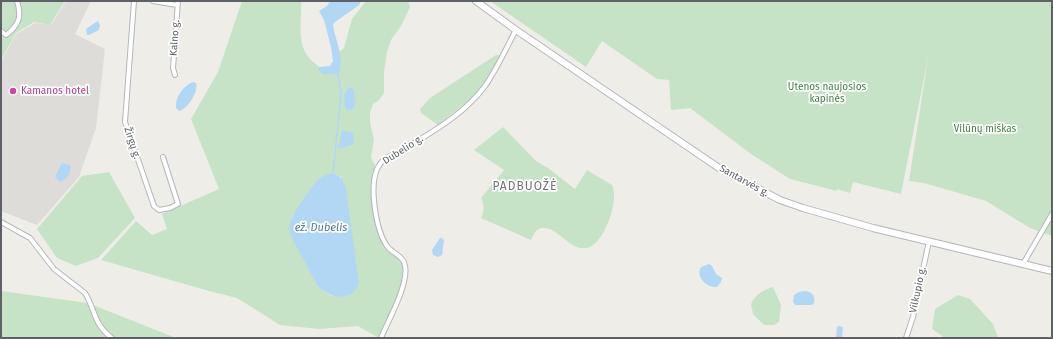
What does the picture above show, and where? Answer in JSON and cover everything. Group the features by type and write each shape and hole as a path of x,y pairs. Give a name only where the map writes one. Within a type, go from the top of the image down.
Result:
{"main road":[{"name":"Santarvės g.","path":"476,1 516,30 719,168 767,194 792,204 873,228 1052,271"}],"street":[{"path":"1,31 6,35 13,29 19,20 20,11 18,1"},
{"name":"Žirgų g.","path":"134,1 125,122 154,206 159,210 170,208 178,204 163,157"},
{"path":"153,1 178,3"},
{"name":"Kalno g.","path":"175,75 173,68 178,3"},
{"name":"Dubelio g.","path":"381,338 405,281 406,267 403,260 388,246 376,218 374,194 376,176 380,164 391,155 398,153 437,129 476,96 490,79 516,30"},
{"path":"1023,264 1052,214"},
{"path":"1,222 30,238 54,269 85,293 95,319 103,332 112,338"},
{"name":"Vilkupio g.","path":"906,338 913,317 929,241"}],"shaded area":[{"path":"66,1 91,1 75,34 105,49 96,128 79,177 37,225 1,211 1,62 16,34 35,23 51,25"}],"green space":[{"path":"1,1 65,1 50,25 34,22 16,33 1,60"},
{"path":"242,1 301,1 302,43 307,55 319,67 319,70 341,66 339,52 344,48 352,19 366,1 408,1 410,7 401,26 391,40 387,52 384,72 384,93 379,100 373,104 370,113 370,123 374,139 371,158 375,165 373,206 374,217 386,248 400,259 404,268 402,284 379,338 358,326 319,329 280,325 237,298 101,260 136,221 152,235 167,229 162,214 219,189 191,119 218,72","holes":["333,173 341,177 333,296 318,287 290,229 290,223 293,215"]},
{"path":"490,1 1052,1 1052,236 1030,228 986,201 924,183 909,181 928,58 901,194 853,182 850,193 790,179 751,154 690,108 671,110 669,80 657,79 602,41 586,67"},
{"path":"496,55 501,55 482,87 472,98 438,125 421,113 420,109 430,98"},
{"path":"503,127 536,161 548,168 575,189 587,170 612,185 614,200 609,221 599,239 593,245 587,248 575,246 555,232 543,228 537,230 531,240 481,218 484,208 481,198 504,170 474,150"},
{"path":"109,172 135,218 98,258 76,266 57,258 37,229 82,176"},
{"path":"773,287 781,305 779,322 774,325 764,325 753,314 751,304 760,293"},
{"path":"1,291 88,303 176,338 1,338"},
{"path":"958,295 970,299 993,324 998,337 945,338 932,329 935,309"}],"water":[{"path":"330,1 361,1 359,5 333,25 341,63 338,74 322,74 319,67 330,66 333,61 324,20 319,11 327,6"},
{"path":"98,21 100,25 99,30 87,35 86,29"},
{"path":"193,82 196,83 194,95 186,107 179,111 176,108 178,96 186,86"},
{"path":"348,88 354,90 355,105 353,109 350,110 346,109 345,107 344,95"},
{"path":"342,130 353,133 354,142 352,145 338,149"},
{"path":"62,163 70,165 70,173 67,178 60,182 55,177"},
{"name":"ež. Dubelis","path":"333,173 341,179 346,189 359,284 351,294 340,297 329,294 318,287 291,236 290,228 290,223 294,213 315,183 323,176"},
{"path":"440,238 444,240 442,255 438,257 433,255 432,250"},
{"path":"709,264 712,266 716,274 722,278 717,287 709,286 701,278 701,267"},
{"path":"805,291 810,292 813,295 814,303 812,305 795,305 793,302 794,295"},
{"path":"837,327 843,327 842,338 836,338"}],"waterway":[{"path":"333,173 341,94 338,74"}],"place":[{"name":"Kamanos hotel","path":"13,91"}],"district":[{"name":"PADBUOŽĖ","path":"525,187"}],"park label":[{"name":"Utenos naujosios kapinės","path":"827,92"},
{"name":"Vilūnų miškas","path":"985,129"}]}
